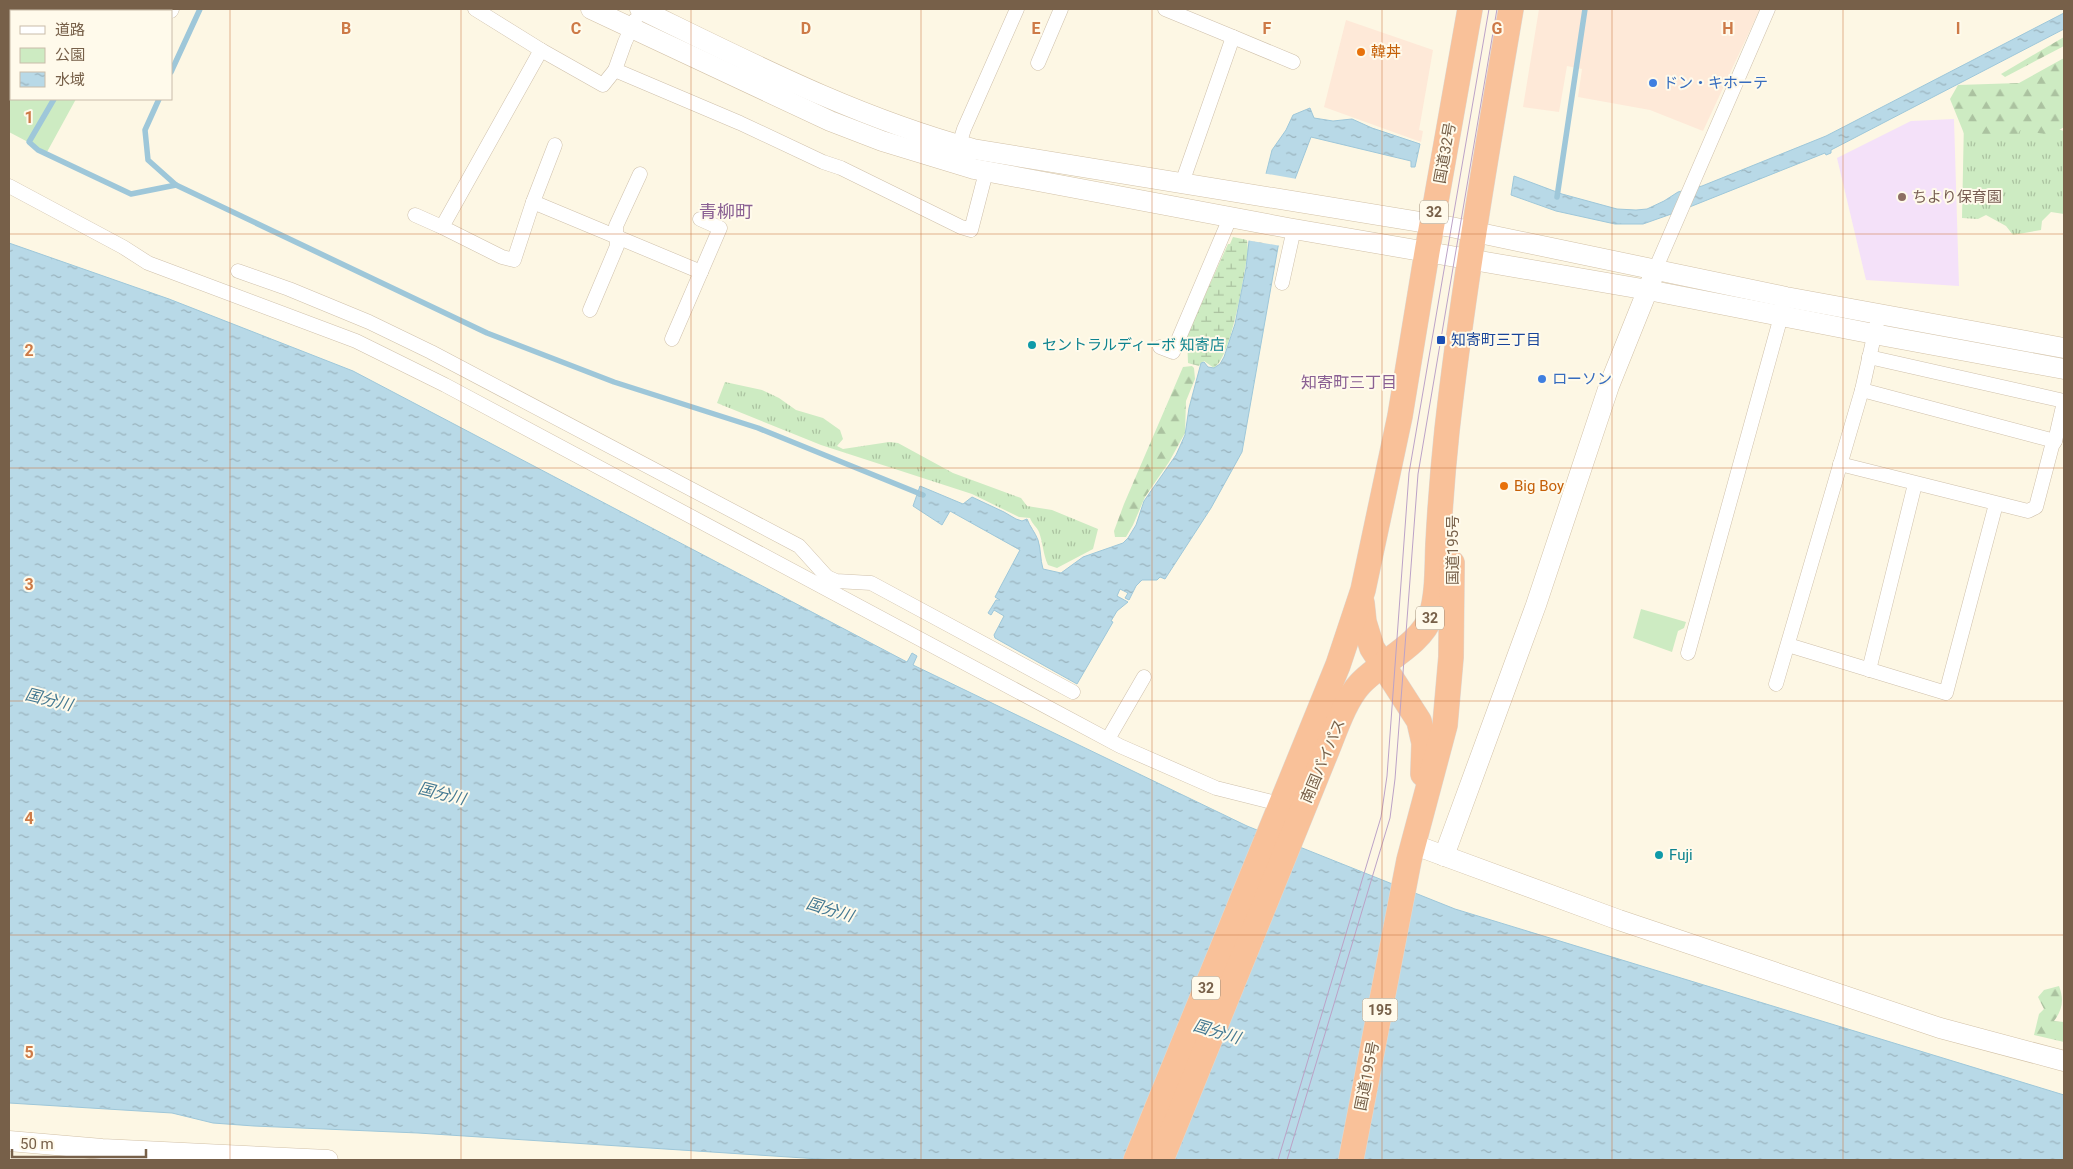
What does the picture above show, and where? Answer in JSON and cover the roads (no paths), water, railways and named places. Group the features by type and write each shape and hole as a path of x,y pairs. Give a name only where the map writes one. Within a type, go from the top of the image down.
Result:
{"highway":[{"name":"国道32号","path":"1400,416 1470,9"},
{"name":"32","path":"1454,370 1469,259 1512,9"},
{"name":"南国バイパス","path":"1136,1160 1284,814 1358,686 1415,639 1424,629 1430,616 1436,589 1443,467 1454,370"},
{"name":"国道195号","path":"1410,852 1440,749 1445,725 1450,680 1454,370"},
{"name":"南国バイパス","path":"1161,1160 1363,590 1400,416"},
{"name":"国道195号","path":"1351,1160 1410,852 1424,766 1424,743 1421,727 1414,711 1382,666 1372,648 1364,622 1363,590"}],"street":[{"path":"474,9 603,85 615,70 630,29 641,9 744,60 840,104 899,126 959,145 1005,155 1474,231 1656,270 1874,334 2064,369"},
{"path":"590,9 830,122 924,155 986,172 1291,229 1648,290 1784,307 1879,314 2064,348"},
{"path":"959,145 964,129 1017,9"},
{"path":"1038,63 1061,9"},
{"path":"1165,9 1293,62"},
{"path":"1444,856 1536,605 1609,386 1656,270 1768,9"},
{"path":"1182,183 1233,37"},
{"path":"442,227 542,50"},
{"path":"615,70 740,123 823,162 841,168 905,198 917,206 971,230 986,172"},
{"path":"415,215 502,257 514,260 533,202 555,145"},
{"path":"590,310 617,246 616,226 640,174"},
{"path":"9,186 123,247 148,263 356,341 444,384 824,582 1108,739 1216,788 1284,814"},
{"path":"533,202 701,272"},
{"path":"1160,347 1173,352 1234,218"},
{"path":"672,339 720,228 700,219"},
{"path":"1282,283 1291,229"},
{"path":"238,271 289,289 369,322 446,359 799,546 824,582"},
{"path":"1688,653 1784,307"},
{"path":"1776,684 1862,390 1879,314"},
{"path":"1840,464 2028,511 2036,507 2055,441 2064,401 1869,357"},
{"path":"1862,390 2055,441"},
{"path":"1869,670 1915,484"},
{"path":"1788,645 1946,693 1996,504"},
{"path":"824,582 871,583 1073,692"},
{"path":"1108,739 1144,677"},
{"path":"1410,852 1444,856 1619,920 1940,1028 2064,1061"},
{"path":"9,1141 101,1154 328,1160"}],"water":[{"path":"2064,13 2064,29 1831,150 1831,153 1826,155 1825,153 1643,224 1615,224 1556,211 1511,195 1514,176 1562,194 1617,209 1647,209 1678,192 1702,186 1826,136"},
{"path":"1310,108 1314,118 1333,121 1352,119 1372,128 1420,144 1415,167 1411,167 1411,161 1311,137 1295,179 1278,247 1242,452 1211,508 1165,579 1160,577 1157,580 1142,580 1136,586 1129,600 1125,598 1128,593 1120,589 1117,596 1128,602 1117,611 1111,621 1113,622 1077,684 995,638 994,635 1004,616 994,610 991,615 988,613 996,600 1000,600 995,597 1020,550 950,511 942,525 913,506 920,486 963,504 972,497 1016,519 1022,521 1027,519 1038,540 1043,569 1061,573 1083,557 1123,543 1136,525 1144,501 1176,455 1185,435 1189,408 1201,363 1204,362 1208,367 1214,368 1220,364 1224,357 1235,324 1246,268 1249,241 1272,150 1286,130 1293,115"},
{"name":"国分川","path":"9,243 169,299 353,371 907,662 912,653 917,656 913,665 1247,826 1455,909 2064,1095 2064,1160 835,1160 418,1133 254,1126 213,1123 172,1113 9,1103"}],"waterway":[{"path":"172,70 200,9"},
{"path":"1557,197 1585,9"},
{"path":"53,100 29,142 38,150 131,194 176,185"},
{"path":"159,100 145,130 148,160 176,185 487,333 614,382 758,428 923,495"}],"tram line":[{"path":"1278,1160 1381,817 1387,776 1409,473 1489,9"},
{"path":"1287,1160 1390,818 1395,779 1418,474 1497,9"}],"place":[{"name":"韓丼","path":"1361,52"},
{"name":"ドン・キホーテ","path":"1653,83"},
{"name":"ちより保育園","path":"1902,197"},
{"name":"知寄町三丁目","path":"1441,340"},
{"name":"セントラルディーボ 知寄店","path":"1032,345"},
{"name":"ローソン","path":"1542,379"},
{"name":"Big Boy","path":"1504,486"},
{"name":"Fuji","path":"1659,855"}],"district":[{"name":"青柳町","path":"726,212"},
{"name":"知寄町三丁目","path":"1349,382"}]}
